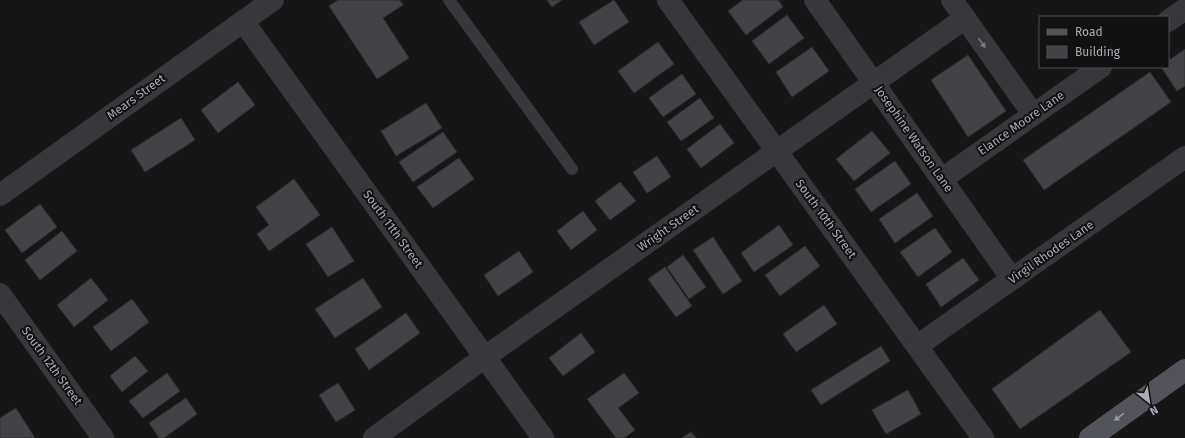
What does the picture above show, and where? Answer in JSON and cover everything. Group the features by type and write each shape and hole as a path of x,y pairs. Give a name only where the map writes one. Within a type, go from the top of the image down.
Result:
{"main road":[{"path":"1090,438 1185,370"}],"street":[{"name":"Mears Street","path":"0,195 273,0"},
{"name":"South 10th Street","path":"668,0 983,438"},
{"name":"Josephine Watson Lane","path":"815,0 1012,279"},
{"path":"952,0 964,19 1033,114"},
{"path":"1169,20 1185,9"},
{"name":"Wright Street","path":"374,438 964,19"},
{"name":"South 11th Street","path":"243,21 542,438"},
{"name":"Elance Moore Lane","path":"942,179 1100,68"},
{"name":"Virgil Rhodes Lane","path":"917,346 1185,157"},
{"name":"South 12th Street","path":"0,294 103,438"}],"lane":[{"path":"449,0 572,169"}],"building":[{"path":"338,0 400,0 403,5 383,18 409,58 377,79 329,6"},
{"path":"547,0 562,0 552,7"},
{"path":"614,0 629,22 594,45 579,22"},
{"path":"743,0 778,0 783,7 746,35 728,11"},
{"path":"787,15 804,38 769,64 752,41"},
{"path":"658,42 674,64 634,93 618,71"},
{"path":"812,47 829,71 792,97 776,72"},
{"path":"1185,49 1185,86 1177,91 1162,68 1169,68 1169,60"},
{"path":"968,55 1006,111 968,137 931,80"},
{"path":"1150,72 1171,102 1044,190 1023,160"},
{"path":"682,74 696,94 663,117 649,98"},
{"path":"238,82 255,105 218,133 201,110"},
{"path":"700,98 714,118 681,141 667,122"},
{"path":"426,103 442,128 396,156 381,131"},
{"path":"181,118 195,140 145,172 131,150"},
{"path":"720,124 734,143 701,168 687,149"},
{"path":"872,131 890,153 854,181 836,159"},
{"path":"443,132 457,152 413,182 399,162"},
{"path":"657,156 671,177 647,193 633,172"},
{"path":"459,158 474,179 433,208 417,187"},
{"path":"895,161 911,184 871,212 855,189"},
{"path":"294,179 320,215 269,251 257,234 269,225 256,207"},
{"path":"620,182 636,201 610,220 595,201"},
{"path":"917,193 933,216 895,243 879,219"},
{"path":"40,204 57,227 22,253 5,230"},
{"path":"583,211 597,230 571,250 557,231"},
{"path":"779,225 793,245 754,272 741,253"},
{"path":"332,227 354,261 328,277 306,244"},
{"path":"935,228 952,252 918,277 900,252"},
{"path":"62,231 77,251 40,280 25,260"},
{"path":"713,237 742,281 723,294 693,250"},
{"path":"805,246 820,266 780,296 765,275"},
{"path":"519,251 533,272 498,296 484,275"},
{"path":"683,255 706,287 689,299 667,267"},
{"path":"963,258 979,280 941,307 926,284"},
{"path":"665,267 692,306 676,317 648,279"},
{"path":"91,278 108,300 74,327 57,305"},
{"path":"363,278 382,307 335,338 315,309"},
{"path":"132,299 149,322 111,351 93,327"},
{"path":"824,305 837,324 796,352 783,334"},
{"path":"1100,310 1131,352 1020,429 992,389"},
{"path":"406,313 420,333 369,370 355,349"},
{"path":"581,333 595,352 563,376 549,358"},
{"path":"881,346 890,361 821,405 811,390"},
{"path":"135,356 148,371 122,392 110,376"},
{"path":"167,373 180,391 143,418 129,401"},
{"path":"624,373 639,393 618,408 635,430 624,438 616,438 587,399"},
{"path":"338,383 355,410 336,422 319,395"},
{"path":"908,390 921,414 886,434 872,410"},
{"path":"186,398 197,414 164,438 159,438 149,423"},
{"path":"16,408 35,438 0,438 0,418"},
{"path":"691,432 696,438 682,438"}]}
